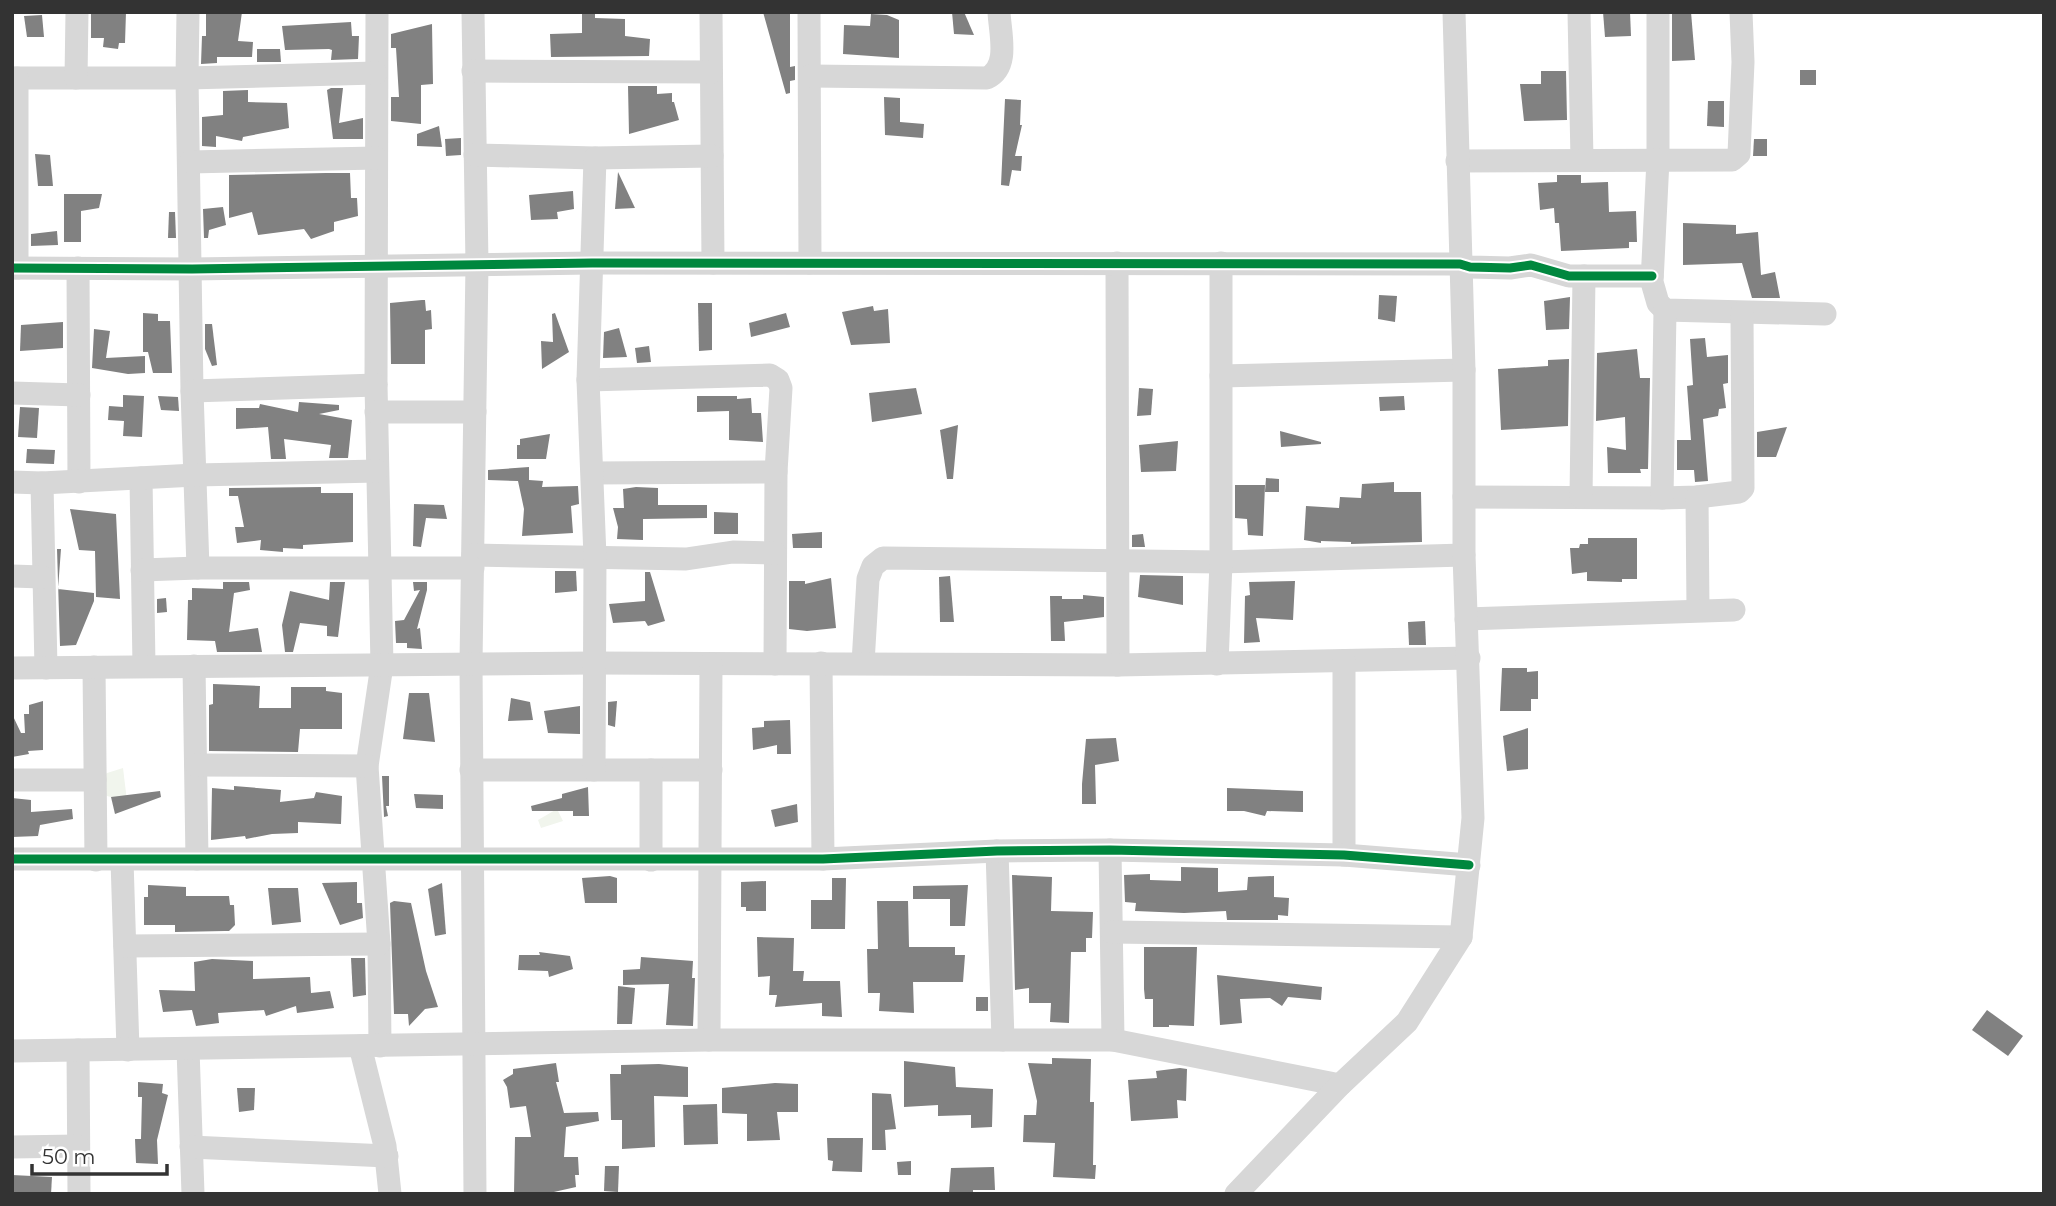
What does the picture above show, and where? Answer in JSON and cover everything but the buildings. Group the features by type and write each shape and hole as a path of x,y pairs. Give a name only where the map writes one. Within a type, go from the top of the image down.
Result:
{"street":[{"path":"76,78 77,12"},
{"path":"188,12 192,391 198,568"},
{"path":"377,12 376,412 382,665 367,766 379,944 370,1046 387,1156 390,1194"},
{"path":"473,12 477,264 471,663 475,1194"},
{"path":"711,12 713,263"},
{"path":"809,12 810,263"},
{"path":"810,76 988,78 997,74 1001,65 999,12"},
{"path":"1236,1194 1340,1085 1408,1022 1461,937 1473,818 1464,555 1464,370 1454,12"},
{"path":"1579,12 1582,160"},
{"path":"1658,12 1658,160 1652,276 1658,303 1665,310 1825,314"},
{"path":"1457,161 1732,160 1739,154 1743,62 1741,12"},
{"path":"473,71 711,72"},
{"path":"376,73 187,78 15,78 14,268 192,269 592,263 1221,262 1460,264 1469,267 1510,268 1531,265 1569,276 1652,276"},
{"path":"475,155 595,158 712,156"},
{"path":"594,770 595,557 588,380 595,158"},
{"path":"190,162 376,159"},
{"path":"1217,664 1222,562 1221,262"},
{"path":"1117,263 1118,665"},
{"path":"78,268 79,482"},
{"path":"1581,497 1584,276"},
{"path":"1662,498 1665,310"},
{"path":"1464,497 1662,498 1739,492 1744,488 1742,313"},
{"path":"1221,376 1464,370"},
{"path":"588,380 770,375 778,380 781,388 776,472 775,664"},
{"path":"192,391 376,385"},
{"path":"12,394 79,395"},
{"path":"376,412 475,412"},
{"path":"12,482 377,471"},
{"path":"593,473 776,472"},
{"path":"141,478 145,666"},
{"path":"41,483 46,668"},
{"path":"1697,497 1698,610"},
{"path":"142,570 378,568 473,561 595,557 686,559 733,552 775,553"},
{"path":"863,663 867,579 873,566 883,558 1222,562 1464,555"},
{"path":"12,576 42,577"},
{"path":"1466,619 1734,610"},
{"path":"12,668 471,663 1118,665 1469,658"},
{"path":"1344,855 1345,661"},
{"path":"821,663 823,859"},
{"path":"709,1040 711,664"},
{"path":"194,666 197,859"},
{"path":"94,667 96,860"},
{"path":"195,765 367,766"},
{"path":"471,770 711,770"},
{"path":"651,770 651,860"},
{"path":"12,780 94,780"},
{"path":"12,859 823,859 997,851 1110,850 1344,855 1469,865"},
{"path":"1110,850 1113,1040"},
{"path":"997,851 1003,1040"},
{"path":"122,860 128,1050"},
{"path":"1112,932 1461,937"},
{"path":"125,946 379,944"},
{"path":"12,1051 709,1040 1113,1040 1340,1085"},
{"path":"188,1049 193,1194"},
{"path":"78,1051 79,1194"},
{"path":"12,1147 78,1146"},
{"path":"191,1147 387,1156"}],"shaded area":[{"path":"123,768 127,801 103,795 104,774"},
{"path":"557,809 563,821 541,828 538,820"}],"cycle path":[{"path":"12,268 192,269 592,263 1460,264 1470,267 1510,268 1531,265 1569,276 1652,276"},
{"path":"12,859 823,859 997,851 1110,850 1344,855 1469,865"}]}
